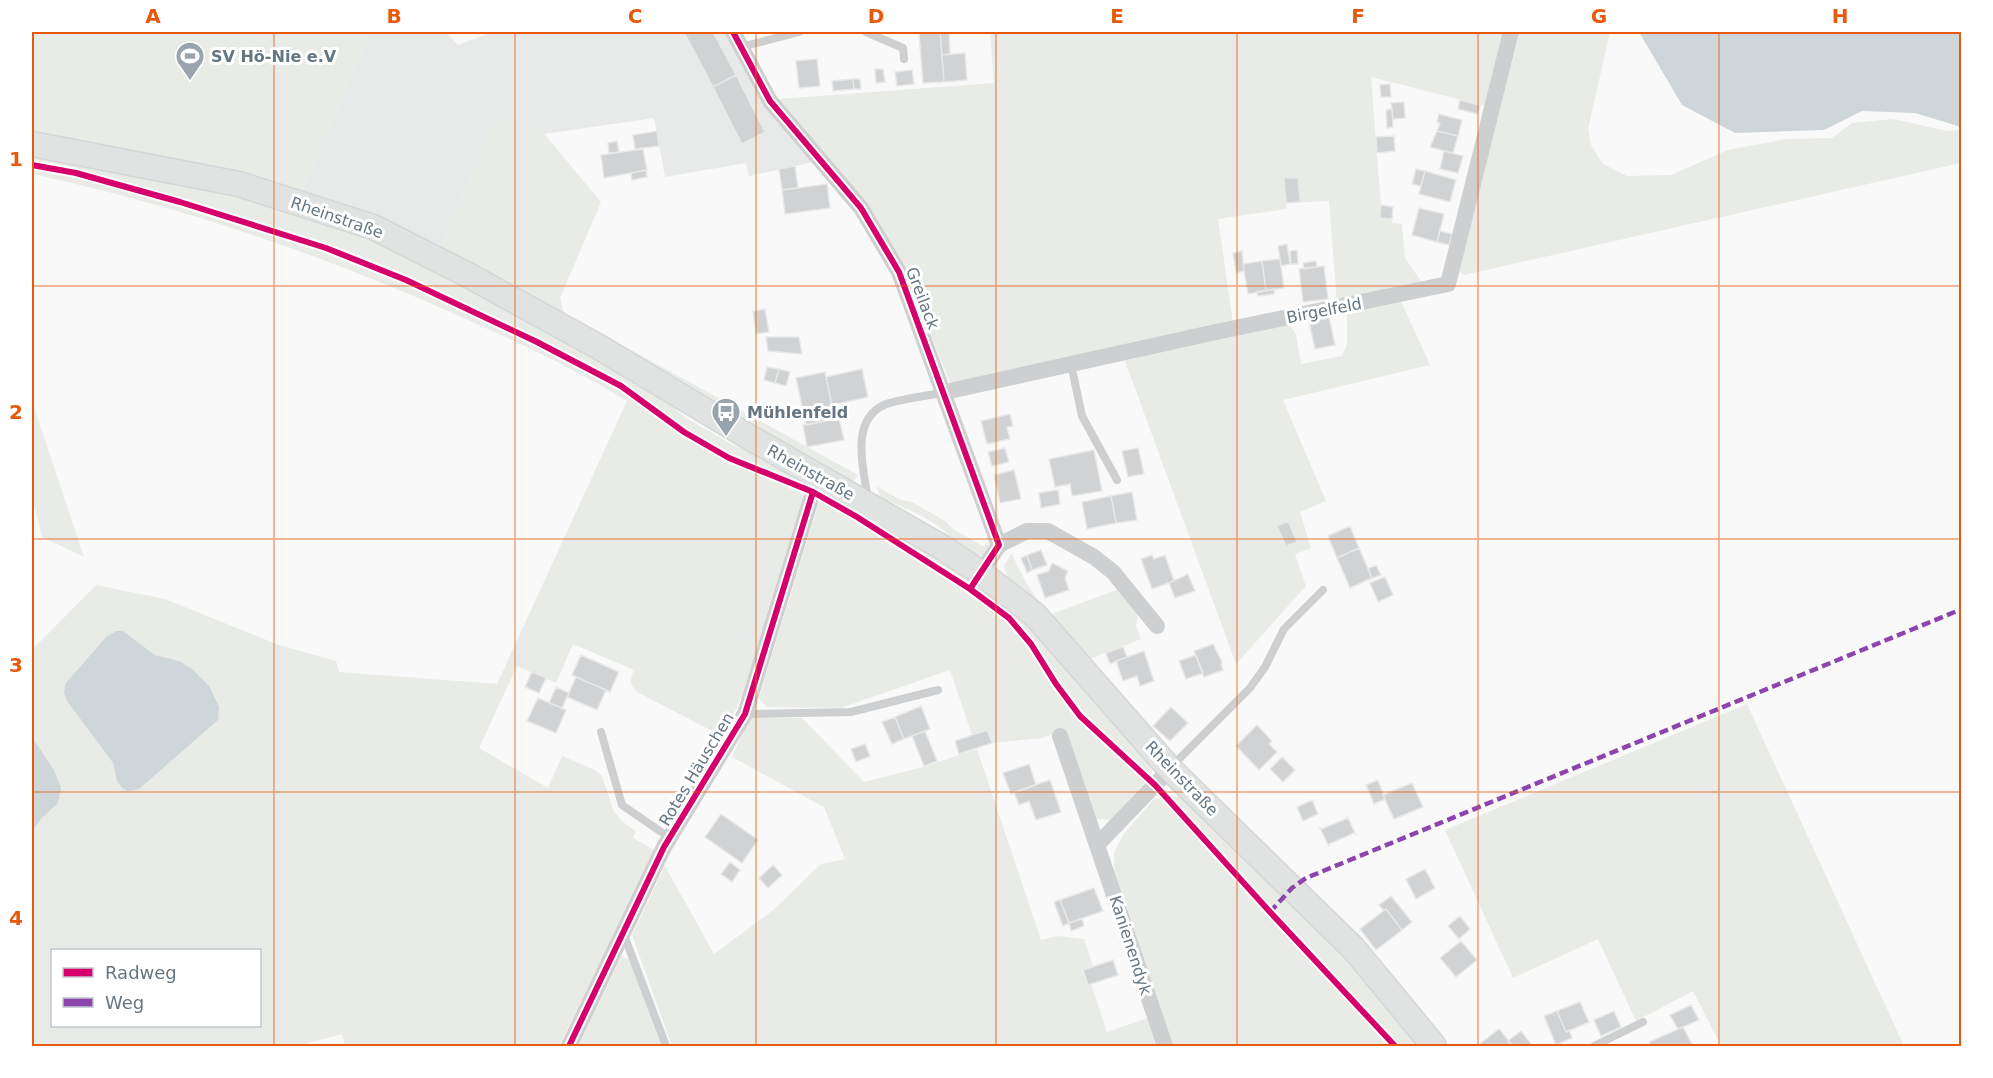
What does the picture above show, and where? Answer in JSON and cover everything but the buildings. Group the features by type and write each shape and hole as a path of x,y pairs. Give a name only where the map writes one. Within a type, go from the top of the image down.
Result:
{"main road":[{"name":"Rheinstraße","path":"32,144 239,184 372,227 468,275 599,347 742,433 940,546 981,573 1035,615 1170,769 1354,949 1434,1047"}],"street":[{"name":"Greilack","path":"733,32 770,101 861,208 899,272 945,392 999,545"},
{"name":"Birgelfeld","path":"945,392 1216,332 1448,285 1511,32"},
{"name":"Rotes Häuschen","path":"569,1047 670,838 745,714 818,476"},
{"path":"981,573 999,545 1027,531 1048,531 1094,557 1113,572 1157,626"},
{"name":"Kanienendyk","path":"1060,736 1165,1047"},
{"path":"1098,844 1170,769"}],"lane":[{"path":"740,47 800,32"},
{"path":"866,32 903,48 904,59"},
{"path":"1071,364 1082,416 1117,480"},
{"path":"868,504 860,441 868,419 883,405 945,392"},
{"path":"1170,769 1250,688 1265,667 1284,629 1323,590"},
{"path":"745,714 851,712 938,690"},
{"path":"600,732 622,804 670,838"},
{"path":"624,935 666,1047"},
{"path":"1594,1047 1643,1022"}],"shaded area":[{"name":"SV Hö-Nie e.V","path":"32,32 370,32 302,192 261,177 32,133"},
{"path":"370,32 446,32 458,45 493,32 726,32 814,162 749,176 746,163 665,177 654,118 544,134 536,124 490,130 441,246 376,217 302,192"},
{"path":"990,32 1505,32 1485,106 1371,77 1380,218 1392,219 1392,223 1402,224 1405,258 1423,284 1337,303 1329,201 1286,203 1286,209 1218,219 1233,323 951,385 904,267 778,99 994,83"},
{"path":"1520,32 1610,32 1588,129 1591,145 1603,164 1627,176 1671,175 1728,150 1786,139 1832,138 1852,123 1893,119 1947,131 1961,130 1961,163 1464,275 1458,270"},
{"path":"1639,32 1961,32 1961,127 1915,113 1862,111 1824,130 1735,133 1682,105"},
{"path":"515,120 536,124 601,202 560,298 564,313 858,475 850,485 446,254 441,246 490,129"},
{"path":"32,153 191,183 311,217 381,243 478,290 656,393 686,418 735,446 771,459 800,475 803,497 744,691 725,733 718,734 637,692 631,682 634,670 573,644 556,683 517,666 479,748 548,788 562,756 595,770 602,776 614,812 636,831 633,838 656,851 559,1046 345,1046 342,1034 297,1046 32,1046 32,832 41,819 58,803 54,770 32,737 32,650 96,585 165,599 279,645 336,661 339,672 497,684 627,401 522,345 354,272 248,233 86,186 32,174","holes":["116,631 123,631 155,655 179,661 117,781 113,763 67,701 65,684 106,637"]},
{"path":"1401,301 1430,365 1283,400 1326,501 1300,512 1311,548 1295,554 1306,586 1236,664 1125,361 1163,350 1289,324 1296,334 1301,364 1342,356 1347,345 1347,312"},
{"path":"32,401 84,557 42,537 32,496"},
{"path":"876,486 901,500 912,502 983,546 990,540 985,556 965,549 944,530 925,518 881,498"},
{"path":"832,493 941,555 1024,617 1152,760 1151,776 1110,820 1092,818 1063,731 1042,738 992,743 987,729 972,735 950,670 841,708 767,707 759,698 819,502"},
{"path":"1012,553 1028,586 1049,615 1119,589 1134,606 1138,616 1136,626 1141,639 1087,660 1008,581 1004,565"},
{"path":"116,631 123,631 155,655 179,661 192,669 209,686 219,707 218,720 139,789 129,791 123,789 117,781 113,763 67,701 64,693 65,684 106,637"},
{"path":"1747,704 1904,1046 1721,1046 1693,991 1636,1021 1598,939 1513,978 1445,830"},
{"path":"750,717 802,718 864,782 923,767 977,749 1041,940 1058,936 1084,939 1093,966 1082,970 1087,985 1091,984 1107,1032 1151,1017 1160,1046 672,1046 632,935 665,866 714,954 772,911 821,864 845,859 824,807 732,757"},
{"path":"32,737 54,770 61,788 58,803 41,819 32,832"},
{"path":"1185,795 1334,940 1423,1046 1169,1046 1114,884 1114,853 1123,835 1154,799"},
{"path":"621,957 630,960 661,1046 577,1046"}],"marked path":[{"path":"1270,912 1292,888 1306,878 1962,609"}],"cycle path":[{"path":"733,32 770,101 861,208 899,272 999,545 970,589"},
{"path":"32,165 76,173 180,202 326,248 406,280 537,342 621,386 684,432 729,458 813,492 857,517 970,589 1009,618 1031,644 1056,684 1080,716 1155,785 1395,1046"},
{"path":"569,1046 664,847 745,714 813,492"}],"place":[{"name":"SV Hö-Nie e.V","path":"190,82"},
{"name":"Mühlenfeld","path":"726,438"}]}
